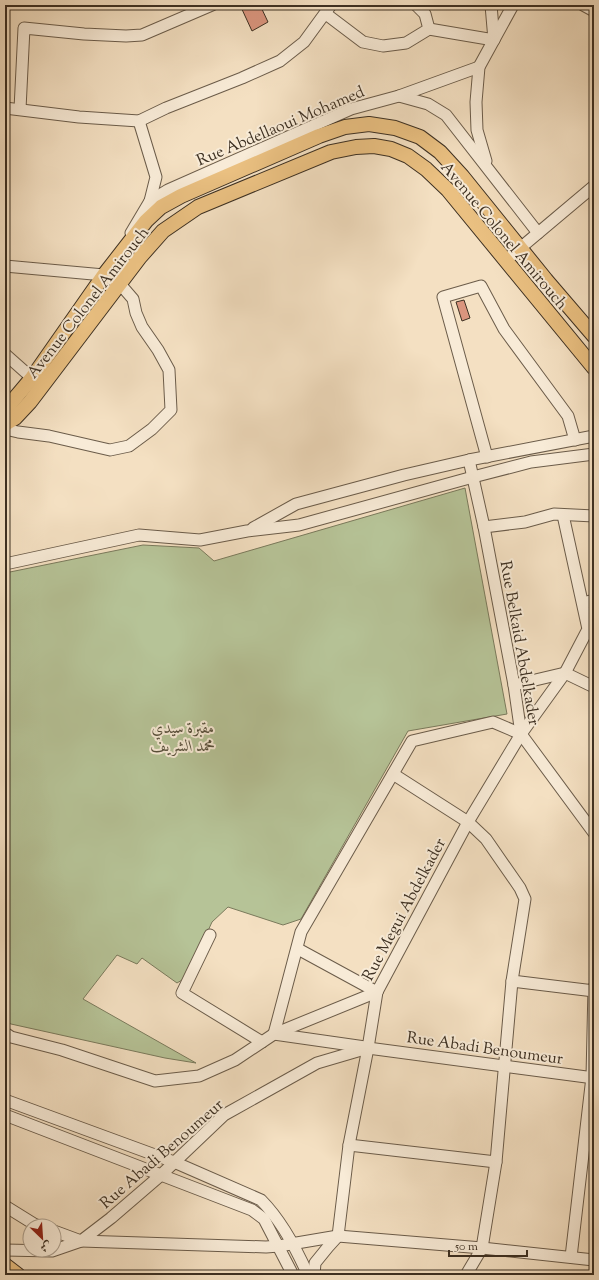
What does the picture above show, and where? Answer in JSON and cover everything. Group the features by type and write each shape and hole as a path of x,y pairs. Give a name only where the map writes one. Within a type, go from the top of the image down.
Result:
{"main road":[{"name":"Avenue Colonel Amirouch","path":"5,410 32,378 104,276 146,221 162,208 181,196 319,136 345,127 369,124 395,128 420,137 440,152 462,176 594,336"},
{"name":"Avenue Colonel Amirouch","path":"5,424 15,418 30,402 140,257 163,231 198,207 331,152 356,147 374,146 391,149 408,156 426,169 448,190 594,368"},
{"path":"5,1264 18,1275"}],"street":[{"path":"20,108 24,28 84,34 126,36 142,35 186,10 212,5"},
{"path":"416,5 425,14 429,29"},
{"path":"491,5 494,40"},
{"path":"488,170 477,130 476,102 479,67 513,5"},
{"path":"583,5 594,11"},
{"path":"5,108 20,108 79,117 139,121 280,61 304,42 328,9 363,42 383,46 406,43 429,29 494,40"},
{"name":"Rue Abdellaoui Mohamed","path":"123,250 134,226 150,201 168,190 351,109 399,96 479,67"},
{"path":"399,96 428,104 446,115 538,233"},
{"path":"139,121 156,177 168,190"},
{"path":"150,201 156,177"},
{"path":"506,260 594,186"},
{"path":"5,266 104,276 120,284 133,299 136,313 142,327 158,350 169,370 171,410 152,429 130,446 110,450 48,436 5,429"},
{"path":"488,457 442,297 481,286 504,329 568,416 575,440"},
{"path":"5,354 32,378"},
{"path":"247,531 296,504 404,475 469,460 594,436"},
{"path":"5,564 139,535 200,540 247,531 299,525 531,462 594,454"},
{"name":"Rue Belkaid Abdelkader","path":"469,460 484,527 514,685 521,734 594,833"},
{"path":"484,527 525,522 554,514 594,516"},
{"name":"Rue Megui Abdelkader","path":"338,1236 349,1145 368,1048 377,992 468,822 521,734 565,673 588,628 563,514"},
{"path":"582,603 594,600"},
{"path":"514,685 565,673 594,687"},
{"path":"274,1034 302,932 412,741 493,722 521,734"},
{"path":"393,774 468,822 486,839 520,888 525,899 512,981 496,1162 482,1248 466,1275"},
{"path":"210,935 182,993 262,1042"},
{"path":"298,949 377,992"},
{"path":"512,981 594,991"},
{"path":"571,1257 593,1078 594,987"},
{"path":"5,1033 11,1037 62,1050 155,1080 199,1076 235,1060 274,1034 377,992"},
{"path":"274,1034 368,1048"},
{"name":"Rue Abadi Benoumeur","path":"5,1250 52,1251 81,1241 111,1218 161,1175 224,1116 317,1064 368,1048 505,1065 593,1078"},
{"path":"5,1100 174,1162 261,1200 272,1211 293,1244 308,1275"},
{"path":"5,1115 252,1210 264,1219 293,1275"},
{"path":"349,1145 496,1162"},
{"path":"5,1206 23,1218"},
{"path":"62,1234 81,1241 279,1246 338,1236 482,1248 594,1260"},
{"path":"314,1275 316,1264 328,1246 338,1236"}],"green space":[{"name":"مقبرة سيدي محمد الشريف","path":"465,488 507,714 408,731 301,919 283,925 228,907 212,922 187,977 177,983 142,958 137,964 117,955 83,999 196,1063 165,1058 11,1024 5,1021 5,573 143,545 199,548 214,561"}],"building":[{"path":"240,5 260,5 268,22 252,31"},
{"path":"464,300 470,318 462,321 456,302"}]}
